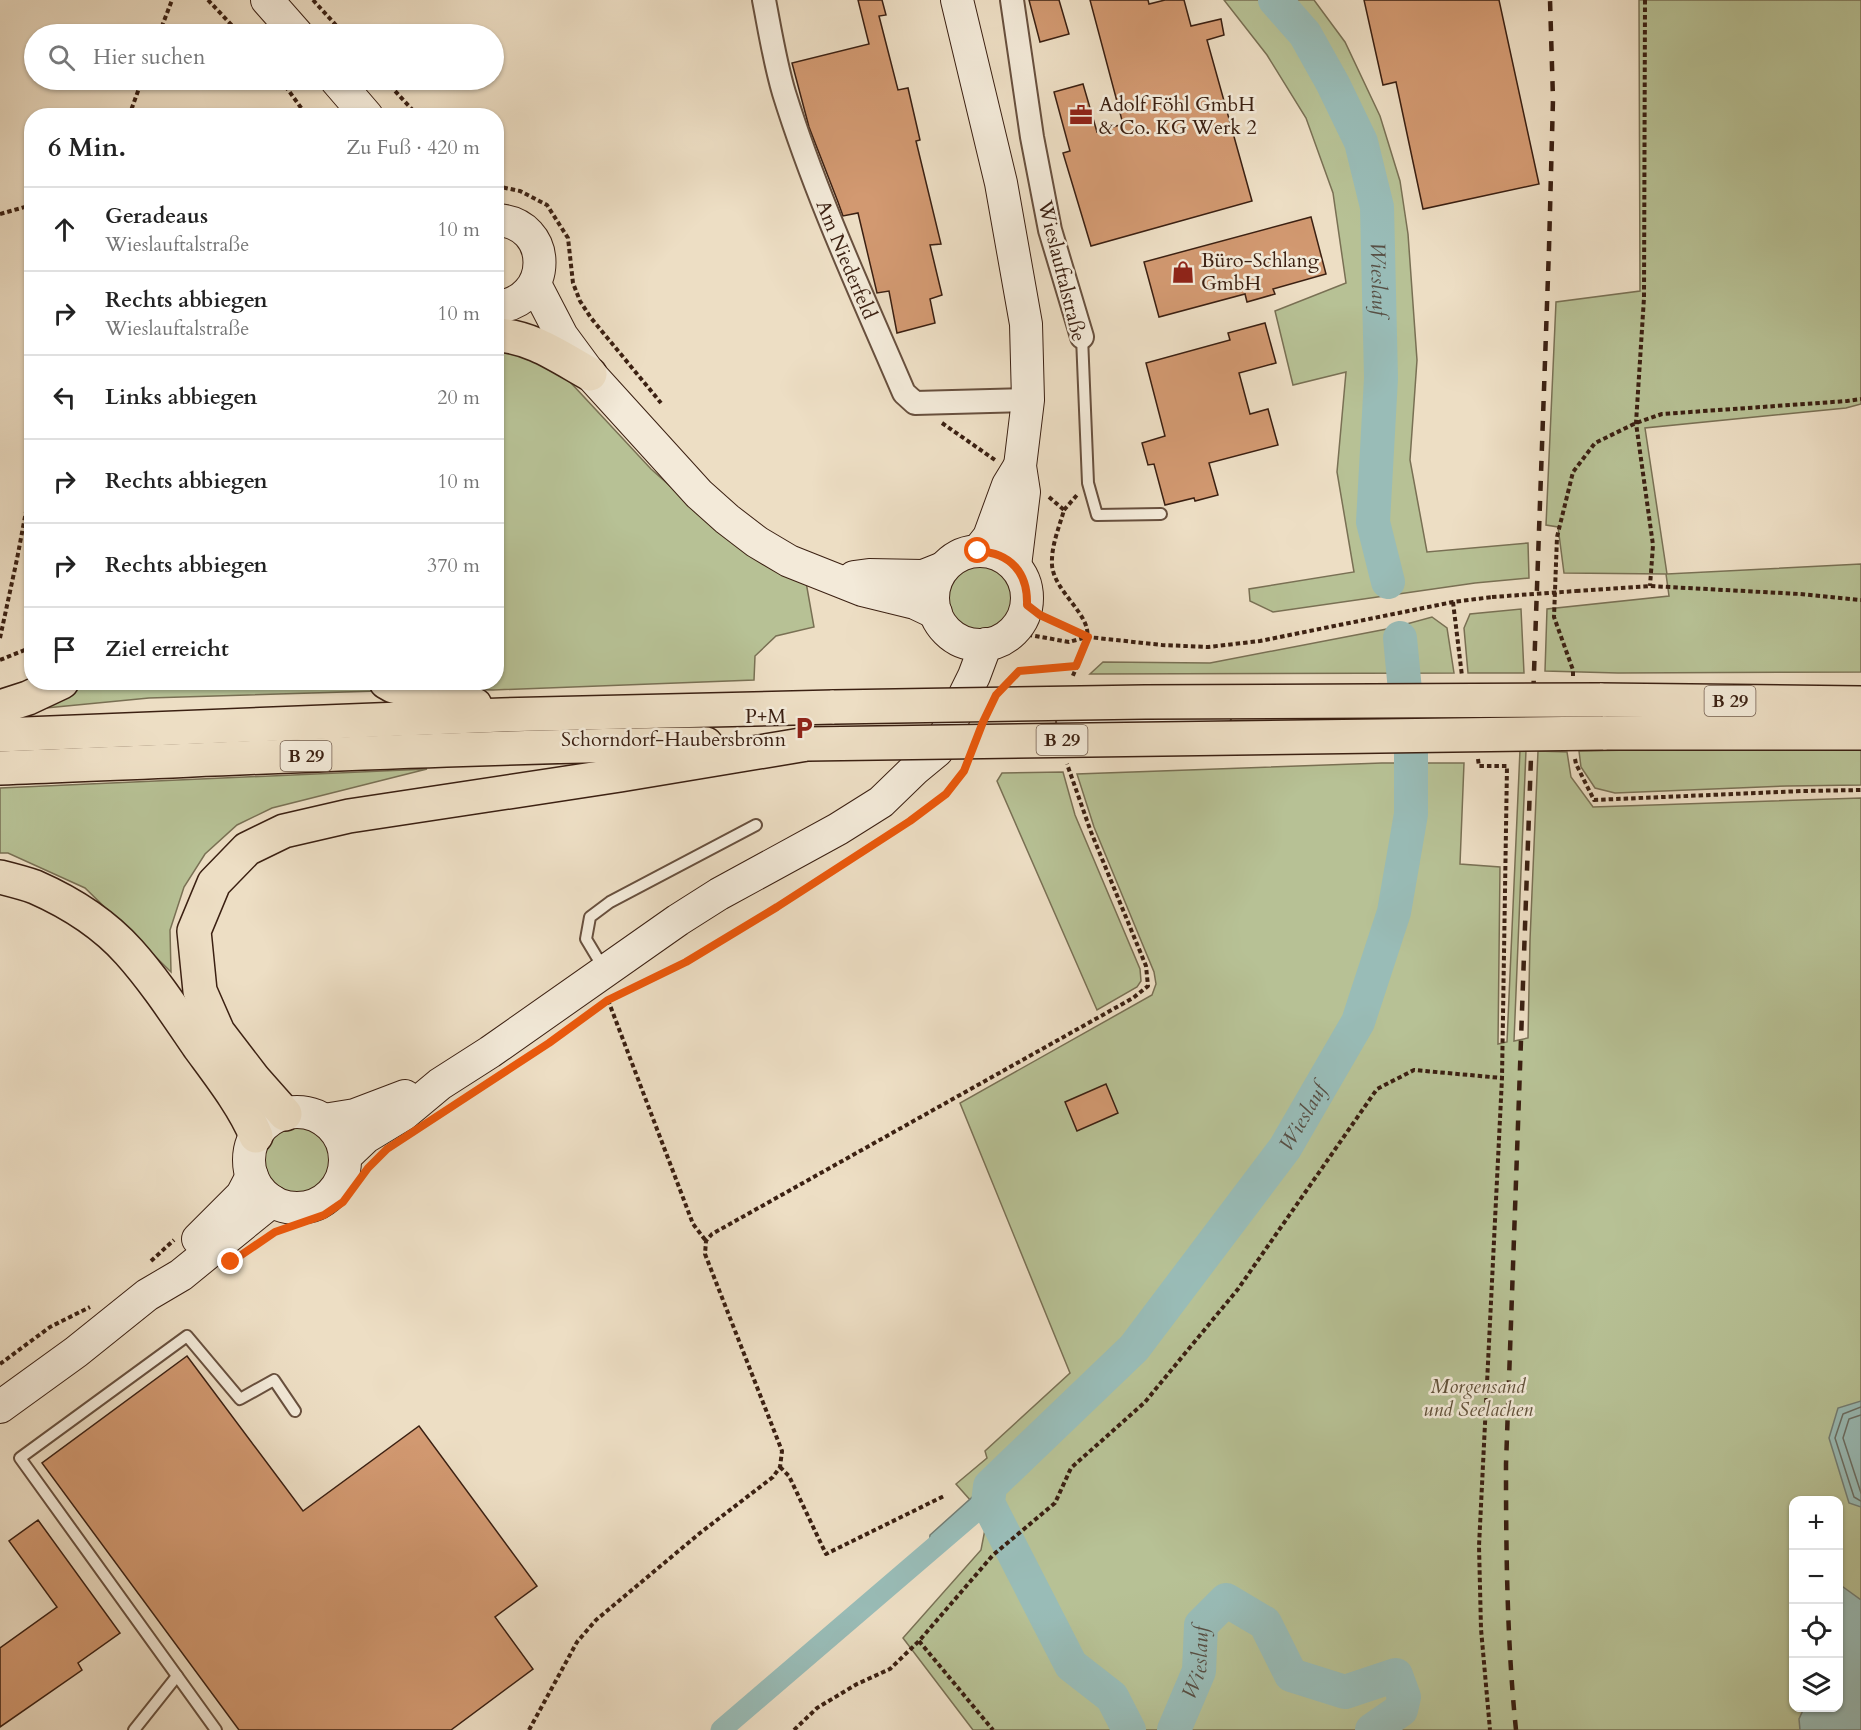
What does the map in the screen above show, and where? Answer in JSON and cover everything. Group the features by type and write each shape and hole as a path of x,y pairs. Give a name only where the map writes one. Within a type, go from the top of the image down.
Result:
{"highway":[{"path":"504,336 536,344 590,374"},
{"path":"0,707 45,690"},
{"path":"412,690 464,701 502,715"},
{"name":"B 29","path":"0,735 502,715 1145,702 1600,700 1861,703"},
{"name":"B 29","path":"0,768 392,752 616,760 807,744 1603,733 1861,733"},
{"path":"285,1113 254,1079 218,1032 200,991 194,931 214,883 247,849 284,831 616,760"},
{"path":"0,877 34,886 65,902 99,925 128,951 153,982 212,1066 251,1124 256,1136"}],"main road":[{"path":"267,0 288,24"},
{"name":"Wieslauftalstraße","path":"957,0 1001,183 1026,324 1028,400 1009,464 1008,485 989,537 978,551"},
{"path":"345,90 360,108"},
{"path":"504,220 518,225 529,233 540,258 540,271 535,284 524,298 504,306"},
{"path":"535,284 562,336 590,374 699,494 757,542 789,561 836,580 862,590 915,603 966,643 1008,627"},
{"path":"504,307 562,336"},
{"name":"Wieslauftalstraße","path":"1009,464 1024,492 1015,566"},
{"path":"0,1407 76,1352 105,1312 147,1295 274,1216 286,1206 301,1208 322,1200 338,1185 344,1172 353,1166 366,1137 404,1114 440,1084 490,1052 607,986 669,926 719,894 881,802 914,770 937,752 974,676 1008,627 1027,594 1023,578 1015,566 1003,556 991,552 965,553 953,559 943,568 937,578 933,595 944,624 954,668 944,707 914,770"},
{"path":"836,580 869,575 923,576 943,568"},
{"path":"324,1120 355,1115 440,1084"},
{"path":"274,1216 252,1176 249,1155 256,1136 273,1118 285,1113 298,1112 312,1114 324,1120 342,1142 353,1166"},
{"path":"147,1295 170,1265 242,1195 252,1176"}],"street":[{"name":"Am Niederfeld","path":"764,0 784,92 815,180 904,393 915,403"},
{"name":"Wieslauftalstraße","path":"1012,0 1032,137 1050,230 1082,337"},
{"path":"915,403 1028,400"}],"lane":[{"name":"Wieslauftalstraße","path":"1082,337 1088,483 1097,515 1161,514"},
{"path":"1062,722 1225,719"},
{"path":"607,986 586,939 590,917 610,902 756,825"},
{"path":"84,1331 105,1312"},
{"path":"216,1730 20,1458 187,1336 240,1399 274,1380 295,1411"},
{"path":"134,1730 177,1676"}],"path":[{"path":"163,24 172,0"},
{"path":"208,0 231,24"},
{"path":"313,0 335,24"},
{"path":"1645,0 1644,298 1636,423 1653,545 1650,586"},
{"path":"132,108 138,90"},
{"path":"288,90 301,108"},
{"path":"394,90 411,108"},
{"path":"504,188 520,191 547,205 568,238 573,283 580,301 591,318 661,403"},
{"path":"0,214 24,207"},
{"path":"1636,423 1662,414 1861,399"},
{"path":"915,403 1009,464"},
{"path":"1046,494 1064,510 1053,547 1052,566 1058,585 1081,614 1088,637 1068,687 1062,722"},
{"path":"0,638 24,522"},
{"path":"1008,627 1040,615 1088,637 1162,645 1208,647 1260,641 1453,602 1492,597 1650,586 1800,594 1861,600"},
{"path":"1453,602 1462,682"},
{"path":"1008,627 1069,642 1088,637"},
{"path":"0,660 24,650"},
{"path":"1011,679 1019,671 1076,666"},
{"path":"1478,758 1479,766 1507,766 1502,1078 1479,1546 1481,1629 1490,1730"},
{"path":"607,986 686,962 777,907 910,821 946,794 964,771 968,761"},
{"path":"529,1730 577,1642 596,1620 700,1533 773,1477 780,1467 782,1451 705,1254 706,1241 712,1234 1133,998 1148,986 1146,966 1091,832 1067,762"},
{"path":"600,1006 607,986"},
{"path":"607,986 619,1029 693,1224 706,1241"},
{"path":"794,1730 816,1708 890,1668 919,1641 993,1555 1055,1503 1071,1468 1144,1402 1238,1289 1377,1089 1414,1070 1502,1078"},
{"path":"274,1216 324,1215 343,1202 353,1166"},
{"path":"151,1262 177,1238"},
{"path":"0,1364 50,1327 105,1312"},
{"path":"780,1467 789,1476 826,1554 944,1496"},
{"path":"919,1641 993,1730"}],"green space":[{"path":"1224,0 1314,0 1345,42 1380,116 1400,181 1408,234 1417,360 1410,460 1427,552 1528,543 1529,578 1475,583 1273,612 1250,601 1249,589 1354,572 1337,472 1346,372 1293,385 1275,311 1346,283 1333,193 1306,118 1267,55"},
{"path":"1639,0 1861,0 1861,404 1846,408 1645,428 1667,574 1861,564 1861,672 1545,671 1547,609 1669,596 1666,574 1564,573 1558,527 1546,525 1556,302 1640,291"},
{"path":"504,345 557,368 651,469 706,518 806,582 814,627 776,636 755,656 754,680 504,690"},
{"path":"981,561 1001,567 1011,577 1017,597 1011,617 1001,627 981,633 961,627 951,617 945,597 951,577 961,567"},
{"path":"1521,609 1524,673 1468,673 1464,628 1470,614"},
{"path":"1432,617 1447,628 1454,673 1090,674 1103,662 1210,663 1392,628"},
{"path":"66,690 376,691 149,698 25,710"},
{"path":"1861,748 1861,785 1615,793 1595,788 1581,767 1579,751"},
{"name":"Morgensand und Seelachen","path":"1520,750 1526,750 1514,1041 1528,1038 1538,751 1567,752 1571,777 1593,807 1861,798 1861,1730 973,1730 903,1638 981,1550 987,1519 956,1484 987,1458 985,1451 1070,1373 960,1103 1152,995 1156,984 1154,972 1094,827 1077,774 1382,763 1464,763 1460,864 1500,867 1498,1044 1507,1042"},
{"path":"427,769 272,808 237,825 205,854 184,887 170,930 171,972 85,888 8,853 0,853 0,788"},
{"path":"1063,772 1075,815 1140,969 1141,981 1137,987 1097,1010 997,781 1002,773"},
{"path":"298,1125 312,1128 324,1136 332,1148 335,1162 332,1176 324,1188 312,1196 298,1199 284,1196 272,1188 264,1176 261,1162 264,1148 272,1136 284,1128"}],"water":[{"path":"1861,1401 1861,1507 1849,1503 1829,1438 1838,1408"},
{"path":"988,1483 992,1485 991,1489 935,1536 932,1552 929,1552 930,1535"},
{"path":"1843,1587 1861,1600 1861,1730 1800,1730 1799,1719 1802,1712 1843,1712"}],"building":[{"path":"858,0 882,0 886,15 879,16 898,90 908,88 920,140 916,141 941,244 930,245 942,295 930,299 935,323 897,333 889,291 877,293 858,213 843,216 809,127 792,63 869,44"},
{"path":"1029,0 1059,0 1069,34 1040,42"},
{"path":"1090,0 1148,0 1149,4 1165,0 1184,0 1191,26 1221,19 1224,35 1207,40 1252,201 1091,246 1063,153 1070,151 1054,92 1083,84 1097,132 1123,124"},
{"path":"1364,0 1499,0 1539,184 1423,209 1396,82 1383,85"},
{"path":"1311,217 1326,274 1273,289 1275,294 1247,302 1245,294 1159,317 1144,262"},
{"path":"1265,323 1276,363 1239,373 1250,414 1268,409 1278,445 1209,463 1218,495 1165,505 1154,464 1148,465 1142,443 1165,436 1146,363 1230,340 1228,333"},
{"path":"1106,1084 1118,1113 1077,1131 1065,1102"},
{"path":"187,1356 303,1511 419,1426 537,1586 495,1617 533,1669 451,1730 239,1730 42,1463"},
{"path":"38,1520 120,1633 78,1663 82,1670 0,1727 0,1648 57,1607 9,1541"}],"waterway":[{"name":"Wieslauf","path":"1275,0 1305,34 1333,84 1361,142 1377,207 1381,378 1373,522 1388,582"},
{"name":"Wieslauf","path":"1129,1730 1112,1697 1071,1665 988,1503 990,1486 1134,1348 1285,1148 1358,1022 1394,912 1411,814 1411,753 1400,638"},
{"name":"Wieslauf","path":"721,1730 988,1503"},
{"name":"Wieslauf","path":"1174,1730 1199,1671 1201,1625 1226,1600 1265,1623 1291,1675 1345,1692 1396,1675 1404,1697 1401,1710 1372,1730"}],"railway":[{"path":"1516,1730 1508,1597 1506,1464 1549,248 1553,99 1550,0"}],"place":[{"name":"Adolf Föhl GmbH & Co. KG Werk 2","path":"1081,115"},
{"name":"Büro-Schlang GmbH","path":"1183,272"},
{"name":"P+M Schorndorf-Haubersbronn","path":"804,728"}],"route":[{"path":"231,1262 275,1232 324,1215 343,1202 368,1168 387,1149 549,1043 608,1000 686,962 777,907 910,821 946,794 964,771 996,695 1019,671 1076,666 1088,637 1040,615 1027,605 1023,578 1015,566 1003,556 978,551"}]}
